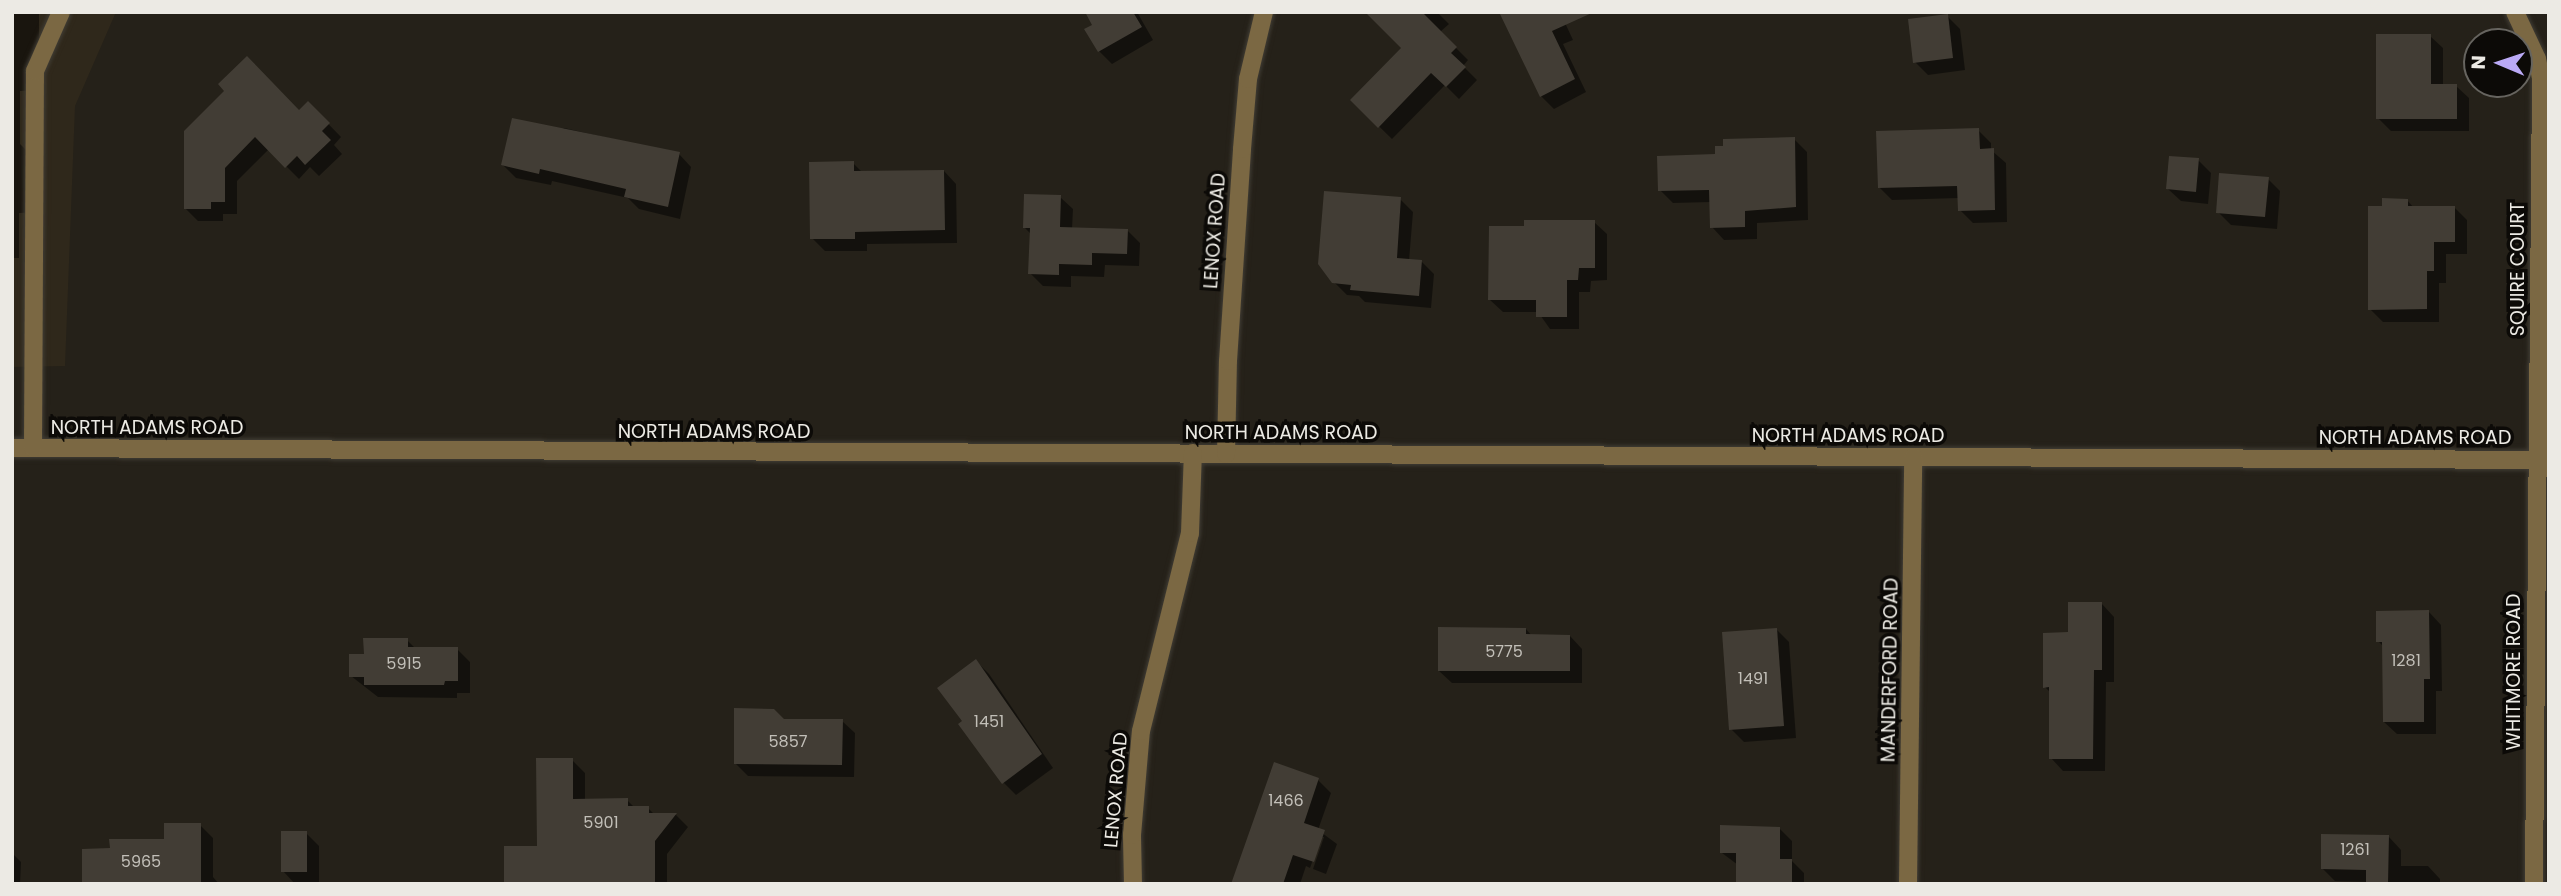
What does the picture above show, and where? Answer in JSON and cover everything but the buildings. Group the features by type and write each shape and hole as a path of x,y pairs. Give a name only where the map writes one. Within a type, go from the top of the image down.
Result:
{"street":[{"path":"33,448 35,71 61,12"},
{"name":"SQUIRE COURT","path":"2515,12 2537,60 2545,71 2543,460"},
{"name":"LENOX ROAD","path":"1226,454 1228,361 1242,149 1248,79 1260,15"},
{"name":"NORTH ADAMS ROAD","path":"12,448 2543,460"},
{"name":"LENOX ROAD","path":"1133,884 1132,835 1141,732 1189,533 1193,453"},
{"name":"MANDERFORD ROAD","path":"1908,884 1913,457"},
{"name":"WHITMORE ROAD","path":"2534,884 2535,524 2543,460"}],"shaded area":[{"path":"12,12 116,12 75,106 65,366 12,367"}]}
